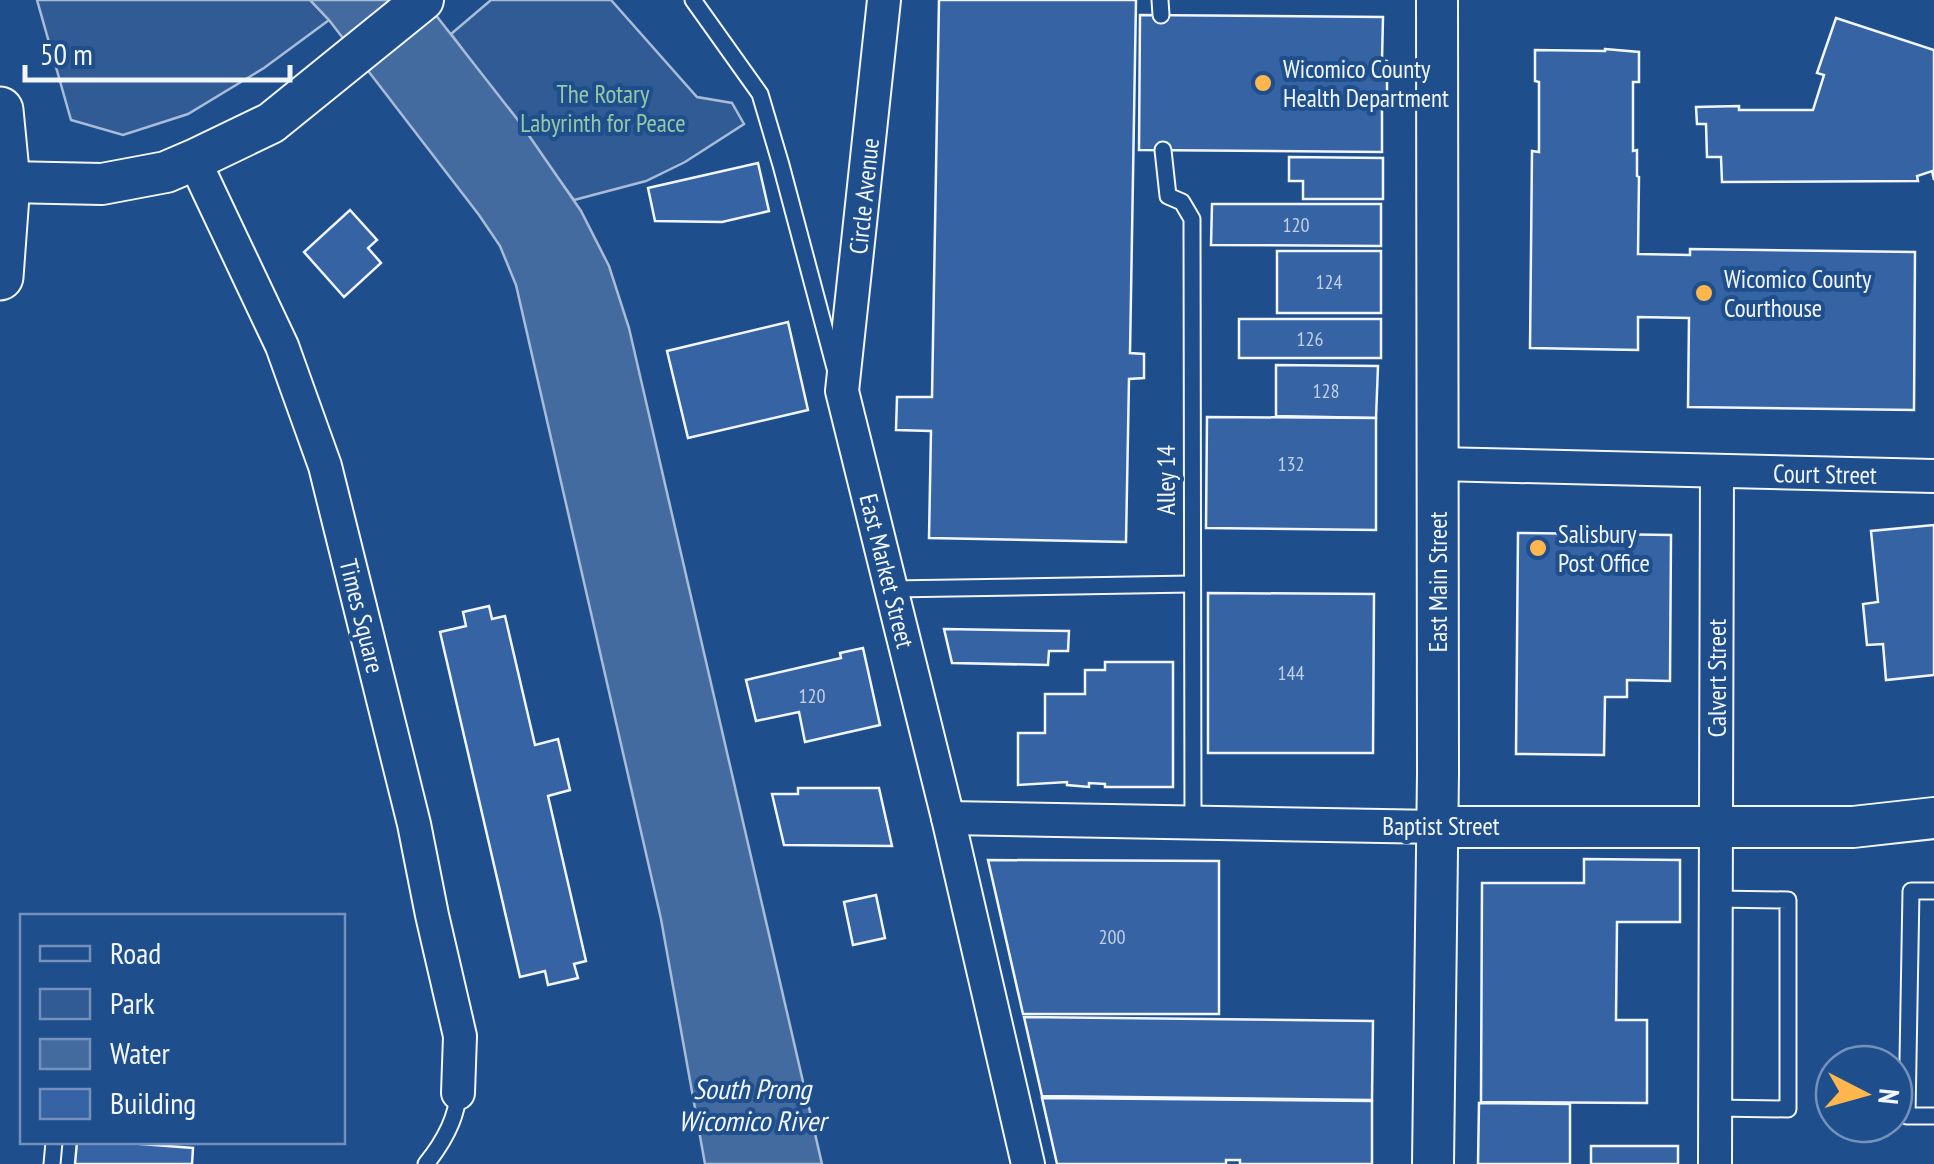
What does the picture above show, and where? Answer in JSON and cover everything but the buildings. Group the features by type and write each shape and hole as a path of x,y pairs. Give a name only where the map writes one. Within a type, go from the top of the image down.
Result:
{"main road":[{"path":"0,110 8,182 0,277"}],"street":[{"path":"8,182 102,184 166,172 194,160 271,123 423,0"},
{"name":"Circle Avenue","path":"842,392 884,0"},
{"name":"East Main Street","path":"1432,1164 1438,827 1436,0"},
{"name":"Times Square","path":"194,160 282,346 326,466 414,824 460,1036 458,1093"},
{"name":"East Market Street","path":"842,392 948,818 1028,1164"},
{"path":"1438,464 1717,471"},
{"name":"Court Street","path":"1717,471 1934,476"},
{"name":"Calvert Street","path":"1715,1164 1717,471"},
{"name":"Baptist Street","path":"948,818 1438,827 1853,827 1934,818"}],"lane":[{"name":"East Market Street","path":"693,0 760,94 842,392"},
{"name":"Alley 14","path":"1163,150 1168,196 1182,202 1192,218 1194,822"},
{"path":"891,590 1191,584"},
{"path":"1934,891 1911,891 1907,1116 1934,1116"},
{"path":"1716,899 1788,900 1788,1109 1716,1108"},
{"path":"426,1164 443,1142 458,1093"}],"green space":[{"path":"37,0 310,0 329,20 264,68 188,114 123,135 71,120"},
{"name":"The Rotary Labyrinth for Peace","path":"491,0 611,0 697,97 732,103 744,124 685,162 646,181 574,200 451,34"}],"water":[{"name":"South Prong Wicomico River","path":"310,0 424,0 521,124 581,211 609,266 629,328 822,1164 705,1164 661,919 516,285 500,246 479,215"}],"place":[{"name":"Wicomico County Health Department","path":"1263,83"},
{"name":"Wicomico County Courthouse","path":"1704,293"},
{"name":"Salisbury Post Office","path":"1538,548"}]}
